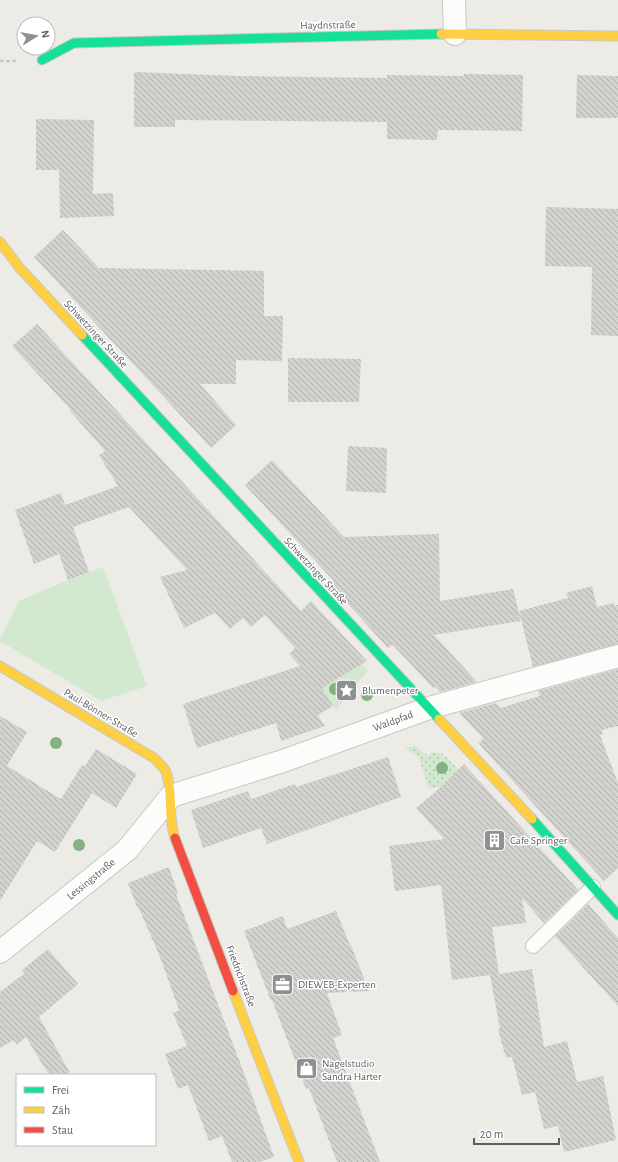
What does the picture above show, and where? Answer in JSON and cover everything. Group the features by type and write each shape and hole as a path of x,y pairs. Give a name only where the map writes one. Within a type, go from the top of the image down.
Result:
{"street":[{"path":"454,0 455,34"},
{"name":"Haydnstraße","path":"42,60 74,43 455,34 618,36"},
{"name":"Schwetzinger Straße","path":"0,242 24,273 380,658 516,801 618,915"},
{"name":"Waldpfad","path":"171,796 282,761 429,708 618,656"},
{"name":"Paul-Bönner-Straße","path":"0,666 154,758 166,771 171,796"},
{"name":"Lessingstraße","path":"0,952 126,850 171,796"},
{"name":"Friedrichstraße","path":"171,796 172,831 299,1162"}],"lane":[{"path":"533,946 593,887"}],"green space":[{"path":"103,567 147,686 101,701 0,641 0,639 19,601"},
{"path":"362,664 368,670 336,710 321,688"},
{"path":"415,746 428,756 433,752 443,754 459,770 441,787 429,789 419,758 405,748"}],"building":[{"path":"134,72 237,76 387,78 387,75 523,75 522,131 438,130 437,140 387,139 387,122 175,120 175,127 134,127"},
{"path":"577,75 618,76 618,118 576,118"},
{"path":"36,119 94,120 93,194 113,193 114,216 60,218 59,170 36,170"},
{"path":"546,207 618,209 618,336 591,335 592,267 545,266"},
{"path":"63,230 99,268 264,271 264,316 283,316 282,361 236,360 236,384 200,384 236,425 211,448 34,257"},
{"path":"37,324 301,611 311,601 367,661 322,688 333,706 318,715 325,726 281,741 276,723 197,748 183,704 300,666 289,654 295,648 265,615 251,627 243,618 230,629 215,613 184,628 160,577 187,570 129,507 73,527 89,572 68,580 59,554 34,564 15,510 61,493 65,505 118,486 99,455 105,451 70,411 71,410 12,346"},
{"path":"288,358 361,359 359,402 288,402"},
{"path":"348,446 387,448 386,493 346,491"},
{"path":"272,460 345,538 439,534 440,601 513,589 521,621 434,635 477,682 440,692 436,687 433,688 393,645 388,648 330,584 334,581 245,485"},
{"path":"592,586 597,607 614,603 615,606 618,605 618,644 533,667 519,611 568,598 566,593"},
{"path":"618,669 618,726 602,730 603,734 600,735 618,783 618,868 604,881 479,744 483,738 459,713 496,703 501,708 540,696 538,691"},
{"path":"0,716 27,732 7,766 61,799 82,765 85,766 96,749 137,774 116,808 92,793 55,852 37,841 0,901"},
{"path":"388,757 401,797 267,844 261,828 203,848 191,810 248,791 251,799 295,784 296,787"},
{"path":"464,764 578,890 544,923 522,898 526,923 492,927 499,974 532,969 544,1047 567,1041 577,1082 603,1076 616,1140 564,1152 558,1126 544,1129 535,1092 522,1095 512,1057 506,1058 498,1029 500,1029 490,975 452,980 441,885 395,891 389,846 444,839 416,808 441,787"},
{"path":"169,867 178,894 176,894 241,1065 274,1157 259,1162 232,1162 222,1136 209,1141 188,1085 178,1089 165,1054 187,1046 173,1013 179,1010 160,957 138,906 137,907 128,883"},
{"path":"588,904 618,938 618,1006 555,936"},
{"path":"336,911 369,991 327,993 342,1035 333,1038 380,1162 337,1162 309,1088 306,1089 244,931 283,916 287,929"},
{"path":"48,949 78,984 39,1017 70,1073 68,1074 48,1074 26,1037 17,1045 14,1040 0,1048 0,992 25,973 22,970"}],"traffic: fast":[{"path":"42,60 74,43 441,34"},
{"path":"82,335 439,719"},
{"path":"532,819 618,915"}],"traffic: slow":[{"path":"441,34 618,36"},
{"path":"0,242 19,267 82,335"},
{"path":"0,666 154,758 165,770 168,780 170,788 171,822 175,838"},
{"path":"439,719 532,819"},
{"path":"233,991 299,1162"}],"traffic: jam":[{"path":"175,838 233,991"}],"place":[{"name":"Blumenpeter","path":"347,690"},
{"name":"Cafe Springer","path":"494,840"},
{"name":"DIEWEB-Experten","path":"282,984"},
{"name":"Nagelstudio Sandra Harter","path":"307,1069"}]}
